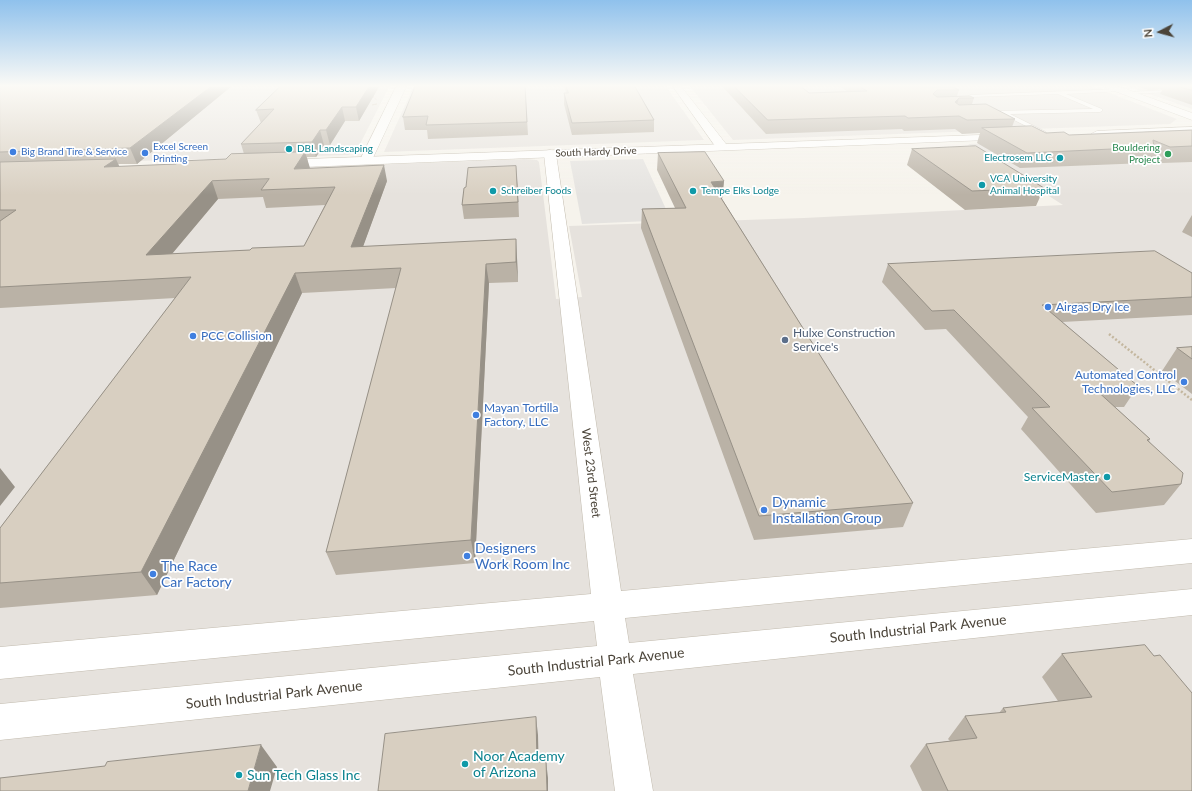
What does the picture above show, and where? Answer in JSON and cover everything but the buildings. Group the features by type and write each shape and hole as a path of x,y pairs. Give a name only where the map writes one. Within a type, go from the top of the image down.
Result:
{"street":[{"path":"366,160 384,122"},
{"path":"703,122 722,147"},
{"path":"1087,134 1192,130"},
{"name":"South Hardy Drive","path":"268,164 1051,136"},
{"name":"West 23rd Street","path":"550,154 608,605 634,791"},
{"path":"0,663 1192,551"},
{"name":"South Industrial Park Avenue","path":"0,722 1192,602"}],"lane":[{"path":"1022,122 1051,136"}],"path":[{"path":"1109,334 1192,400"}],"shaded area":[{"path":"0,122 371,122 356,152 348,155 0,165"},
{"path":"397,122 691,122 704,140 384,152"},
{"path":"719,122 1173,122 1170,124 733,140"},
{"path":"1192,137 1192,791 0,791 0,179 525,159 537,160 539,162 556,299 582,297 569,226 804,218 1063,205 968,144"},
{"path":"643,159 671,220 582,224 570,161"}],"place":[{"name":"DBL Landscaping","path":"289,149"},
{"name":"Big Brand Tire & Service","path":"13,152"},
{"name":"Excel Screen Printing","path":"145,153"},
{"name":"Bouldering Project","path":"1168,154"},
{"name":"Electrosem LLC","path":"1060,158"},
{"name":"VCA University Animal Hospital","path":"982,185"},
{"name":"Schreiber Foods","path":"493,191"},
{"name":"Tempe Elks Lodge","path":"693,191"},
{"name":"Airgas Dry Ice","path":"1048,307"},
{"name":"PCC Collision","path":"193,336"},
{"name":"Hulxe Construction Service's","path":"785,340"},
{"name":"Automated Control Technologies, LLC","path":"1184,382"},
{"name":"Mayan Tortilla Factory, LLC","path":"476,415"},
{"name":"ServiceMaster","path":"1107,477"},
{"name":"Dynamic Installation Group","path":"764,510"},
{"name":"Designers Work Room Inc","path":"467,556"},
{"name":"The Race Car Factory","path":"153,574"},
{"name":"Noor Academy of Arizona","path":"465,764"},
{"name":"Sun Tech Glass Inc","path":"239,775"}]}
